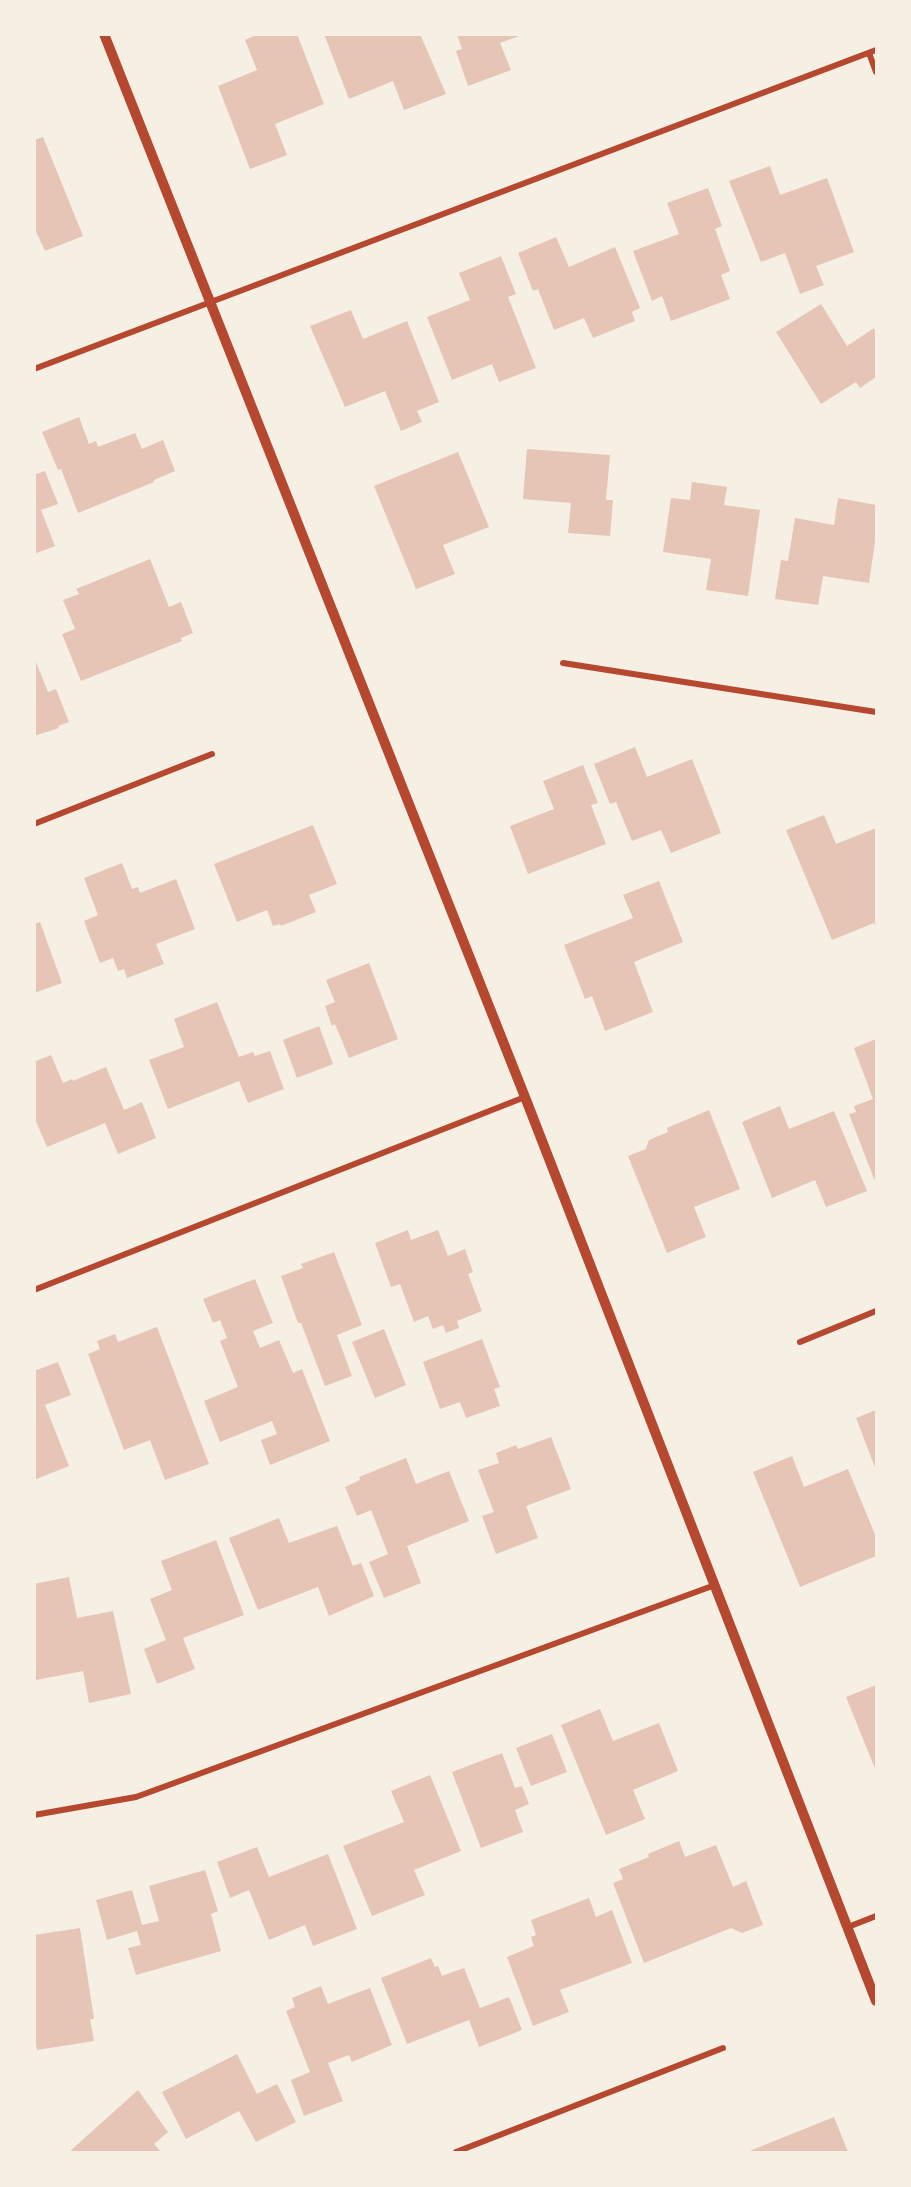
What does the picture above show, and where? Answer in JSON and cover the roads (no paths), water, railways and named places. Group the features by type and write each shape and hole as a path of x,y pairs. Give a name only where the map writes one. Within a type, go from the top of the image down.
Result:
{"street":[{"path":"104,34 525,1097 876,2001"},
{"path":"34,369 876,50"},
{"path":"869,53 876,72"},
{"path":"562,663 876,712"},
{"path":"34,824 212,754"},
{"path":"34,1290 525,1097"},
{"path":"800,1342 876,1311"},
{"path":"34,1815 136,1797 714,1585"},
{"path":"848,1927 876,1916"},
{"path":"456,2152 723,2048"}]}
